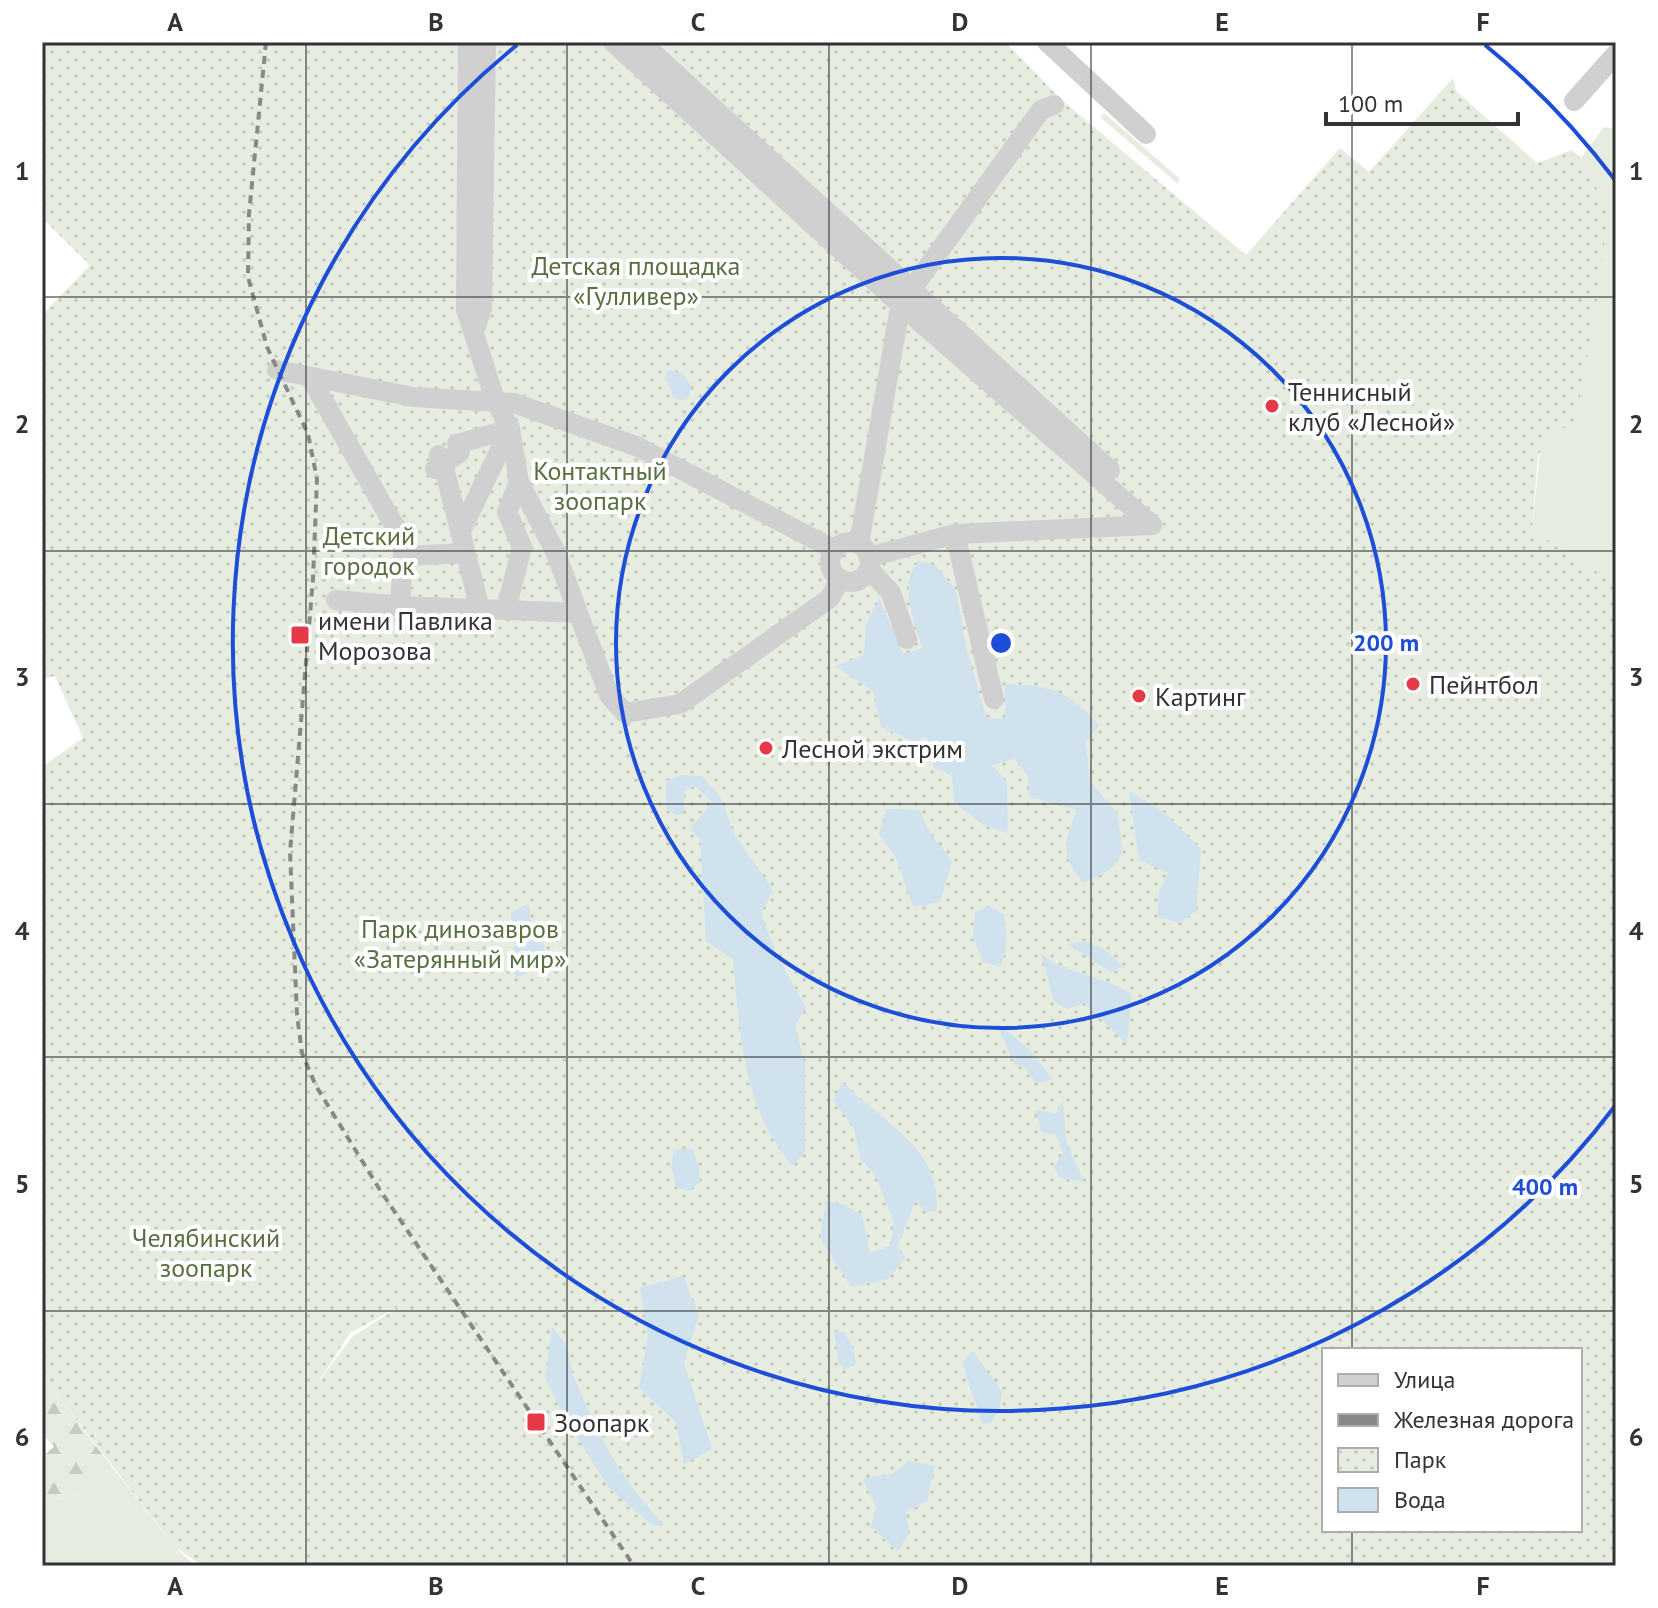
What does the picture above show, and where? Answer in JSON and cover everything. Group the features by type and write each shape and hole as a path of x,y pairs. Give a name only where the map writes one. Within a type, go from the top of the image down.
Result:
{"street":[{"path":"468,42 466,309 475,329 495,400 510,429 519,482 555,551 609,695 625,713 680,704 830,598 840,579"},
{"path":"475,329 482,308 486,42"},
{"path":"613,42 1146,502 1152,525 955,534 866,556"},
{"path":"641,42 907,297"},
{"path":"1047,42 1146,134"},
{"path":"1574,101 1616,54"},
{"path":"907,639 891,593 866,556 842,543 831,554 831,571 840,579 853,582 866,556 907,297 1041,110 1054,105"},
{"path":"277,370 413,397 514,403 636,446 831,554"},
{"path":"310,377 394,525 404,535 400,606"},
{"path":"480,609 439,462 459,453 457,444 510,429"},
{"path":"462,543 510,429"},
{"path":"506,610 522,547 507,512 519,482"},
{"path":"955,534 994,699"},
{"path":"404,556 462,543"},
{"path":"336,600 400,606 578,613"}],"green space":[{"path":"42,42 1005,42 1064,102 1246,255 1340,148 1369,172 1453,78 1456,91 1537,163 1572,150 1583,160 1608,212 1600,282 1576,422 1567,428 1554,427 1538,456 1532,530 1616,584 1616,1566 203,1566 175,1547 42,1375 42,767 83,738 55,676 42,679 42,315 90,265 42,218","holes":["400,1306 352,1337 317,1384 350,1333"]},
{"path":"1104,113 1180,179 1178,184 1100,117"},
{"path":"1604,127 1616,129 1616,584 1532,530 1551,345 1579,161"},
{"path":"42,1375 112,1467 80,1495 42,1501 42,1456 54,1447 42,1433"},
{"path":"112,1467 175,1547 195,1566 42,1566 42,1501 80,1495"}],"water":[{"path":"668,370 682,373 691,385 689,398 681,400 674,397 665,377"},
{"path":"919,561 936,566 956,590 967,651 987,719 1005,718 1005,684 1035,686 1058,692 1077,704 1099,725 1086,742 1090,782 1117,812 1123,853 1110,870 1084,883 1071,864 1066,848 1077,810 1029,797 1028,776 1015,759 992,765 1007,782 1008,833 983,825 954,802 952,775 934,768 928,739 922,737 917,743 881,727 873,691 835,666 864,655 866,625 879,598 903,654 922,648 908,591 909,580"},
{"path":"682,775 702,776 719,795 735,835 773,890 761,913 776,953 806,1008 795,1025 805,1064 805,1152 793,1166 763,1120 753,1095 742,1042 733,959 706,941 700,839 690,829 712,802 695,786 685,791 683,814 677,815 666,808 666,781"},
{"path":"1129,791 1164,812 1201,849 1196,911 1180,923 1157,917 1159,892 1168,873 1139,860"},
{"path":"886,809 920,810 931,835 952,861 940,902 913,907 896,858 879,835"},
{"path":"529,904 531,923 539,928 548,963 517,977 510,964 515,947 511,913"},
{"path":"990,906 1004,915 1005,954 1000,967 983,962 973,936 975,912"},
{"path":"1086,941 1104,949 1123,966 1111,972 1068,944"},
{"path":"1041,954 1062,966 1132,994 1127,1044 1084,1003 1067,1009 1054,1001"},
{"path":"996,1022 1032,1052 1053,1080 1036,1083 1025,1068 1015,1065"},
{"path":"843,1082 920,1153 936,1189 936,1211 925,1212 916,1199 897,1247 906,1257 888,1279 851,1287 820,1238 826,1201 845,1205 862,1216 870,1253 890,1246 894,1222 875,1175 860,1158 854,1128 833,1100"},
{"path":"1063,1100 1066,1141 1084,1182 1060,1178 1054,1167 1063,1153 1056,1135 1041,1132 1036,1110 1056,1113"},
{"path":"692,1148 699,1166 700,1182 689,1191 677,1188 671,1167 674,1151"},
{"path":"683,1276 699,1315 684,1363 712,1449 684,1464 676,1422 639,1388 648,1337 640,1288"},
{"path":"552,1327 567,1349 576,1382 613,1458 649,1509 664,1524 653,1526 610,1489 566,1420 545,1378"},
{"path":"834,1331 844,1332 853,1347 856,1363 845,1370 839,1364"},
{"path":"973,1351 1002,1392 999,1410 990,1424 982,1423 962,1362"},
{"path":"909,1461 935,1466 927,1501 906,1512 909,1534 898,1551 871,1527 876,1507 863,1479 892,1474"}],"railway":[{"path":"266,42 249,214 248,277 267,347 308,434 317,479 313,579 290,852 297,1015 302,1053 316,1086 380,1190 634,1566"}],"place":[{"name":"Теннисный клуб «Лесной»","path":"1272,406"},
{"name":"имени Павлика Морозова","path":"300,635"},
{"name":"Пейнтбол","path":"1413,684"},
{"name":"Картинг","path":"1139,696"},
{"name":"Лесной экстрим","path":"766,748"},
{"name":"Зоопарк","path":"536,1422"}],"park label":[{"name":"Детская площадка «Гулливер»","path":"636,280"},
{"name":"Контактный зоопарк","path":"600,485"},
{"name":"Детский городок","path":"369,550"},
{"name":"Парк динозавров «Затерянный мир»","path":"460,943"},
{"name":"Челябинский зоопарк","path":"206,1252"}]}
